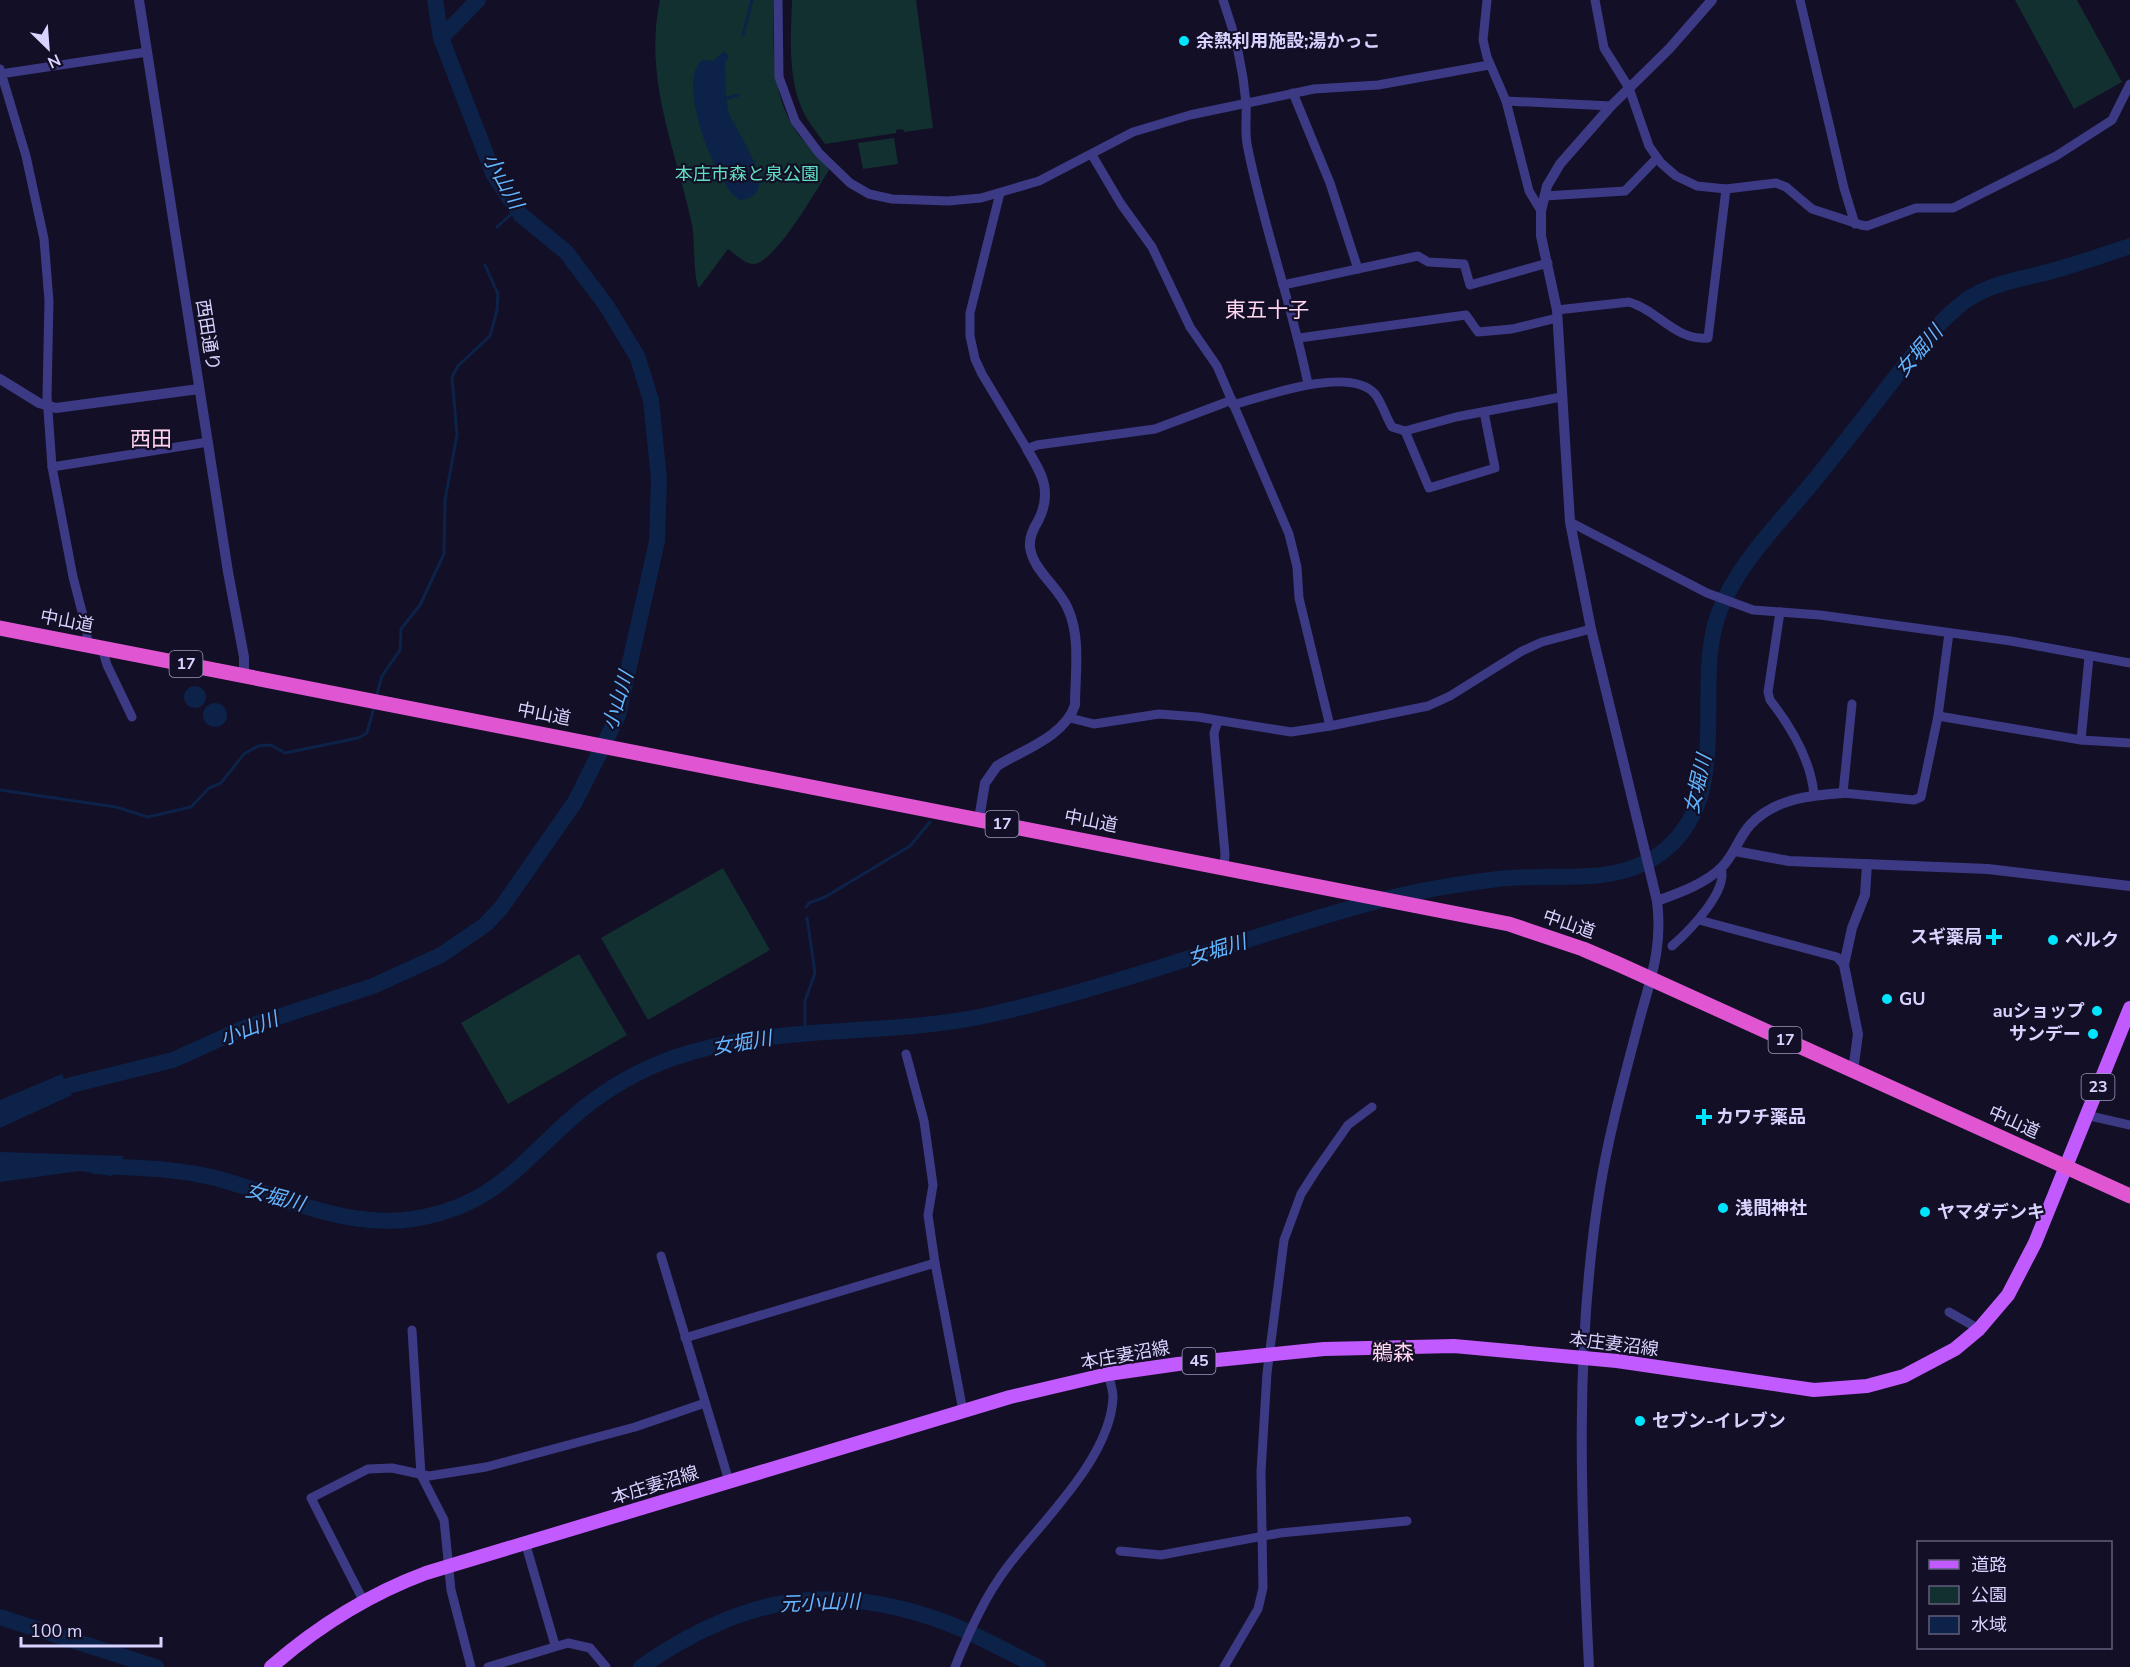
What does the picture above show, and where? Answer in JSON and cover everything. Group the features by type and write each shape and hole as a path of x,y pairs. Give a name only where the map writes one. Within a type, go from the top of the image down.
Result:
{"highway":[{"name":"中山道","path":"0,628 1500,922 1583,949 2130,1196"}],"main road":[{"name":"23","path":"2066,1166 2130,1008"},
{"name":"本庄妻沼線","path":"271,1667 325,1624 363,1600 406,1580 525,1542 963,1411 1108,1374 1270,1353 1324,1349 1454,1346 1617,1361 1785,1386 1834,1390 1867,1386 1904,1376 1938,1359 1979,1329 2008,1295 2035,1243 2066,1166"}],"street":[{"name":"西田通り","path":"139,0 199,389 244,657 244,674"},
{"path":"778,0 778,66 788,106 807,139 850,183 880,197 914,200 971,200 1039,181 1132,132 1293,93 1327,87 1378,85 1490,65"},
{"path":"1223,0 1234,32 1246,103 1247,144 1262,215 1299,338 1308,384"},
{"path":"1487,0 1484,40 1490,65 1506,101 1529,191 1541,211"},
{"path":"1595,0 1604,48 1629,88 1648,146 1676,176 1696,186 1726,189 1776,183 1786,187 1812,209 1867,226 1916,208 1953,208 2036,166 2112,120 2130,84"},
{"path":"1589,1667 1581,1509 1583,1358 1590,1266 1606,1152 1659,943 1654,886 1640,836 1630,781 1592,629 1570,522 1557,314 1541,236 1541,211 1545,196 1560,164 1611,106 1712,0"},
{"path":"1800,0 1844,188 1855,224"},
{"path":"87,645 87,631 73,577 52,467 47,407 49,301 44,239 26,156 1,72 147,52"},
{"path":"1293,93 1330,183 1358,269"},
{"path":"1506,101 1611,106"},
{"path":"1092,155 1121,204 1152,247 1190,327 1217,366 1289,534 1297,567 1299,598 1330,726"},
{"path":"1545,196 1625,191 1658,158"},
{"path":"1299,338 1466,315 1478,332 1512,329 1557,314 1629,302 1640,305 1678,332 1695,339 1708,338 1726,189"},
{"path":"979,819 989,774 997,766 1061,727 1070,718 1075,705 1073,627 1063,598 1032,555 1031,537 1044,507 1046,493 1043,477 982,374 970,336 970,313 1000,193"},
{"path":"1283,285 1418,256 1428,262 1464,264 1470,285 1548,263"},
{"path":"0,379 47,407 64,407 199,389"},
{"path":"1027,449 1037,445 1155,429 1232,402 1308,384 1360,384 1374,394 1392,427 1405,431 1561,397"},
{"path":"1405,431 1429,488 1495,468 1484,412"},
{"path":"52,467 208,442"},
{"path":"1570,522 1707,593 1753,610 1820,615 2011,641 2130,663"},
{"path":"1780,612 1768,692 1770,700 1805,757 1812,773 1814,795"},
{"path":"1070,718 1094,724 1159,714 1291,732 1330,726 1428,706 1450,696 1522,651 1542,642 1592,629"},
{"path":"1657,901 1702,882 1721,868 1735,851 1749,826 1760,816 1789,801 1814,795 1843,793 1914,800 1922,797 1938,716 1949,633"},
{"path":"102,648 107,665 132,717"},
{"path":"2081,740 2089,657"},
{"path":"1843,793 1851,704"},
{"path":"1938,716 2081,740 2130,743"},
{"path":"1218,721 1214,733 1225,854 1224,868"},
{"path":"1735,851 1789,861 1988,869 2130,886"},
{"path":"1853,1071 1858,1034 1844,965 1852,928 1865,896 1867,864"},
{"path":"1672,946 1699,920 1722,879 1721,868"},
{"path":"1699,920 1837,957 1844,965"},
{"path":"906,1054 924,1121 933,1185 928,1215 963,1411"},
{"path":"1224,1667 1258,1609 1263,1588 1261,1472 1267,1373 1284,1240 1301,1194 1348,1125 1372,1107"},
{"path":"2086,1115 2130,1125"},
{"path":"661,1256 729,1481"},
{"path":"686,1338 935,1263"},
{"path":"1949,1312 1979,1329"},
{"path":"412,1330 421,1475 444,1520 448,1566 458,1622 471,1667"},
{"path":"955,1667 981,1610 1007,1567 1054,1510 1099,1446 1113,1396 1108,1374"},
{"path":"363,1600 312,1498 368,1468 385,1468 421,1475 486,1467 547,1453 705,1403"},
{"path":"1120,1551 1161,1555 1263,1535 1407,1521"},
{"path":"525,1542 555,1645"},
{"path":"488,1667 568,1642 584,1645 603,1664"}],"green space":[{"name":"本庄市森と泉公園","path":"660,0 773,0 775,68 782,100 796,131 829,170 783,240 771,253 761,262 752,264 728,249 699,288 692,225 658,86 656,29"},
{"path":"792,0 916,0 933,128 904,132 903,129 896,130 896,133 825,144 805,115 796,92 791,53"},
{"path":"2015,0 2077,0 2122,82 2074,109"},
{"path":"894,138 898,164 863,169 858,143"},
{"path":"723,868 770,950 648,1020 601,938"},
{"path":"579,954 627,1035 508,1104 461,1023"}],"water":[{"path":"724,51 729,57 725,61 727,107 758,175 759,187 753,196 740,200 730,191 710,155 696,109 693,88 695,71 703,60 713,61"},
{"path":"195,686 203,689 206,697 203,705 195,708 187,705 184,697 187,689"},
{"path":"215,703 224,706 227,715 224,724 215,727 206,724 203,715 206,706"},
{"path":"62,1074 72,1095 0,1128 0,1100"},
{"path":"0,1152 124,1156 112,1176 80,1171 0,1182"}],"waterway":[{"name":"小山川","path":"48,1094 71,1085 173,1060 244,1028 373,986 441,955 485,925 501,908 575,802 618,716 657,541 659,479 651,400 637,356 606,305 566,252 521,215 494,175 441,38 435,0"},
{"name":"小山川","path":"441,38 478,0"},
{"path":"743,35 752,0"},
{"path":"722,100 738,95"},
{"path":"497,227 517,209"},
{"name":"女堀川","path":"95,1166 189,1173 219,1179 339,1215 388,1221 413,1219 468,1203 489,1191 586,1106 617,1085 673,1058 752,1039 913,1026 993,1014 1129,977 1388,898 1498,879 1607,874 1628,870 1648,861 1666,849 1686,827 1698,801 1705,773 1708,743 1708,683 1715,625 1733,583 1760,544 1821,472 1921,345 1946,317 1965,301 1987,289 2130,246"},
{"path":"376,698 382,676 400,650 401,629 420,605 444,554 445,500 457,435 452,377 458,366 490,336 497,310 498,294 485,265"},
{"path":"0,790 116,807 148,817 191,807 209,788 221,783 244,754 258,746 271,745 285,753 358,738 367,733 374,707"},
{"path":"806,907 809,903 825,897 910,846 930,822"},
{"path":"805,1034 805,1001 815,973 807,918"},
{"name":"元小山川","path":"641,1667 678,1643 715,1624 788,1602 826,1599 864,1601 905,1609 982,1638 1038,1667"},
{"name":"元小山川","path":"0,1617 156,1667"}],"place":[{"name":"余熱利用施設;湯かっこ","path":"1184,41"},
{"name":"スギ薬局","path":"1994,937"},
{"name":"ベルク","path":"2053,940"},
{"name":"GU","path":"1887,999"},
{"name":"auショップ","path":"2097,1011"},
{"name":"サンデー","path":"2093,1034"},
{"name":"カワチ薬品","path":"1704,1117"},
{"name":"浅間神社","path":"1723,1208"},
{"name":"ヤマダデンキ","path":"1925,1212"},
{"name":"セブン-イレブン","path":"1640,1421"}],"district":[{"name":"東五十子","path":"1267,310"},
{"name":"西田","path":"151,439"},
{"name":"鵜森","path":"1393,1353"}]}
